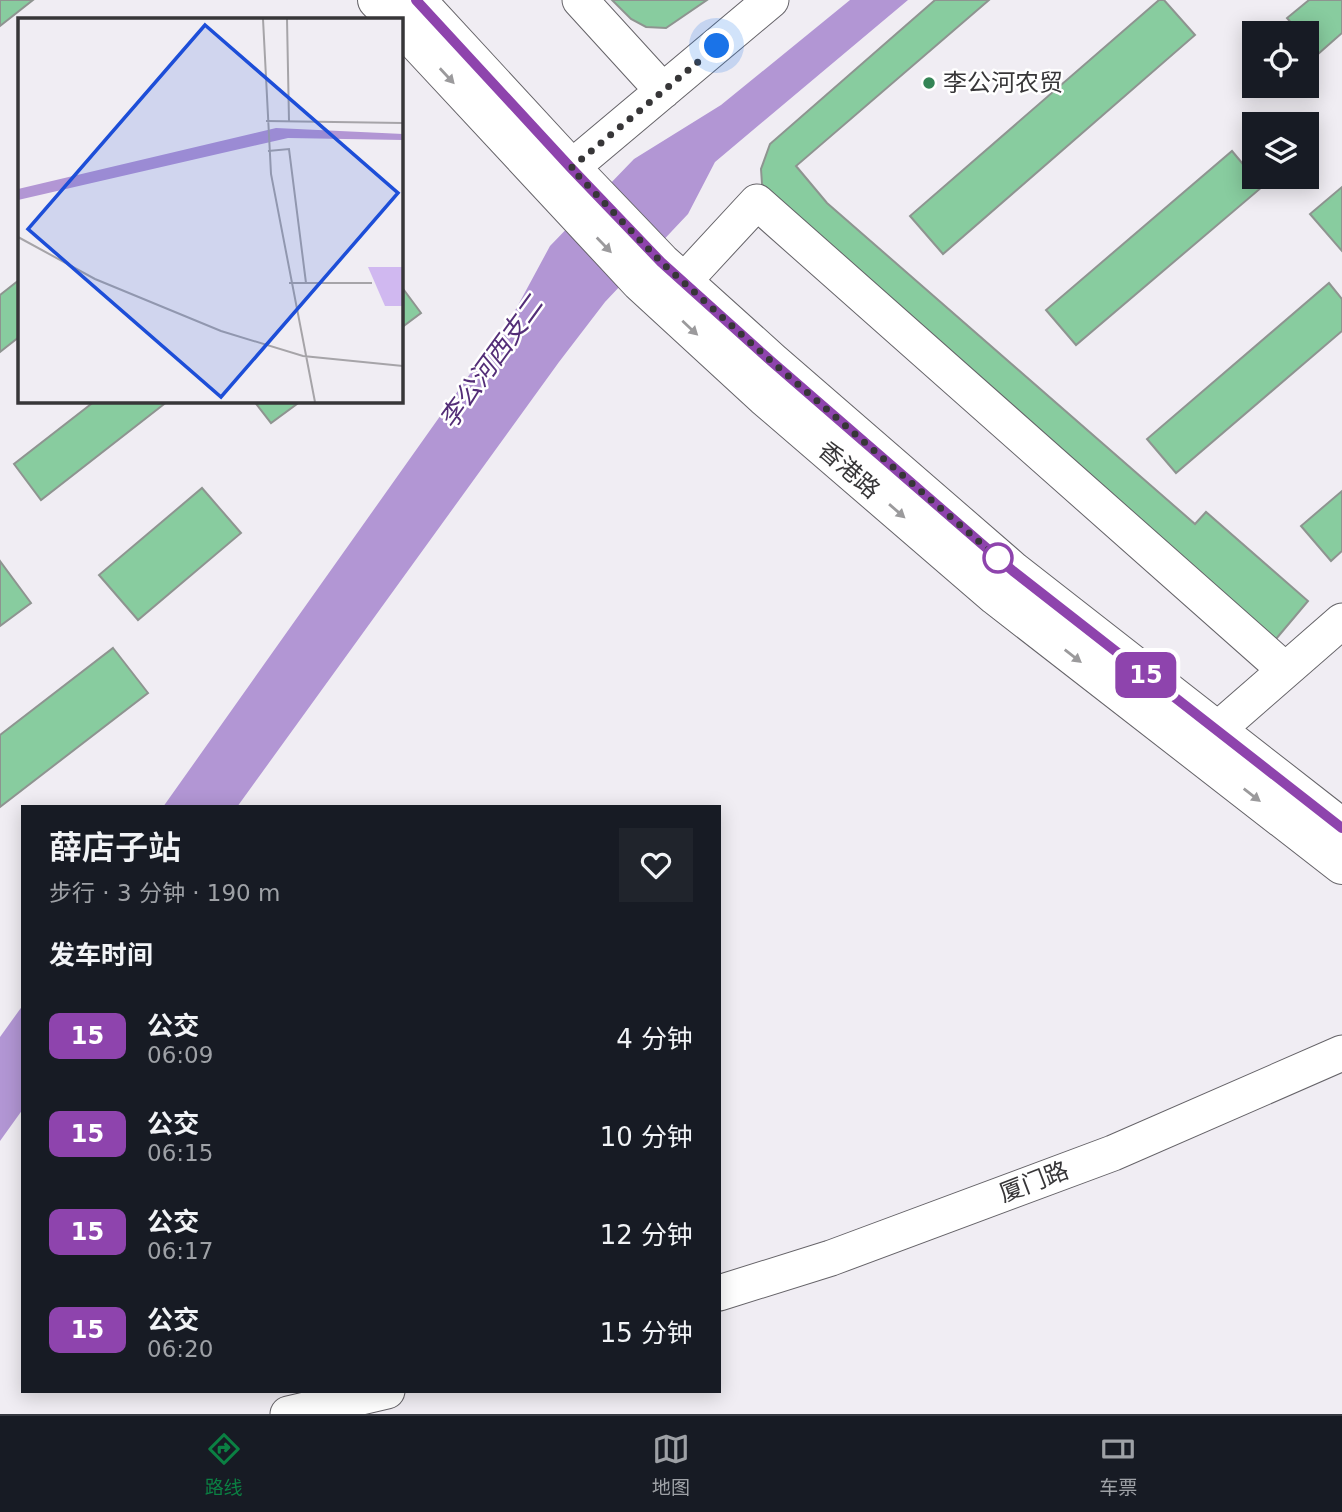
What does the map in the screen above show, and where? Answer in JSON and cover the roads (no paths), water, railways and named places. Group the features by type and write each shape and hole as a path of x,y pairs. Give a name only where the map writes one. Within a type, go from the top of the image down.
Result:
{"main road":[{"path":"377,0 394,18"},
{"name":"香港路","path":"416,0 577,189"},
{"name":"香港路","path":"402,26 577,189 661,275 765,397 996,596 1342,865"},
{"name":"香港路","path":"661,275 771,361 1013,571 1342,828"}],"street":[{"path":"580,0 663,91"},
{"path":"577,189 663,91 771,0"},
{"path":"661,275 757,202 1285,670"},
{"path":"1217,730 1342,621"},
{"name":"厦门路","path":"721,1292 831,1258 1113,1153 1342,1053"},
{"path":"288,1414 378,1393"}],"water":[{"name":"李公河西支二","path":"850,0 908,0 715,162 688,214 605,302 559,362 238,805 164,805 516,309 550,246 634,159 721,105"},
{"path":"21,1008 21,1112 0,1141 0,1037"}],"place":[{"name":"李公河农贸","path":"929,83"}]}
